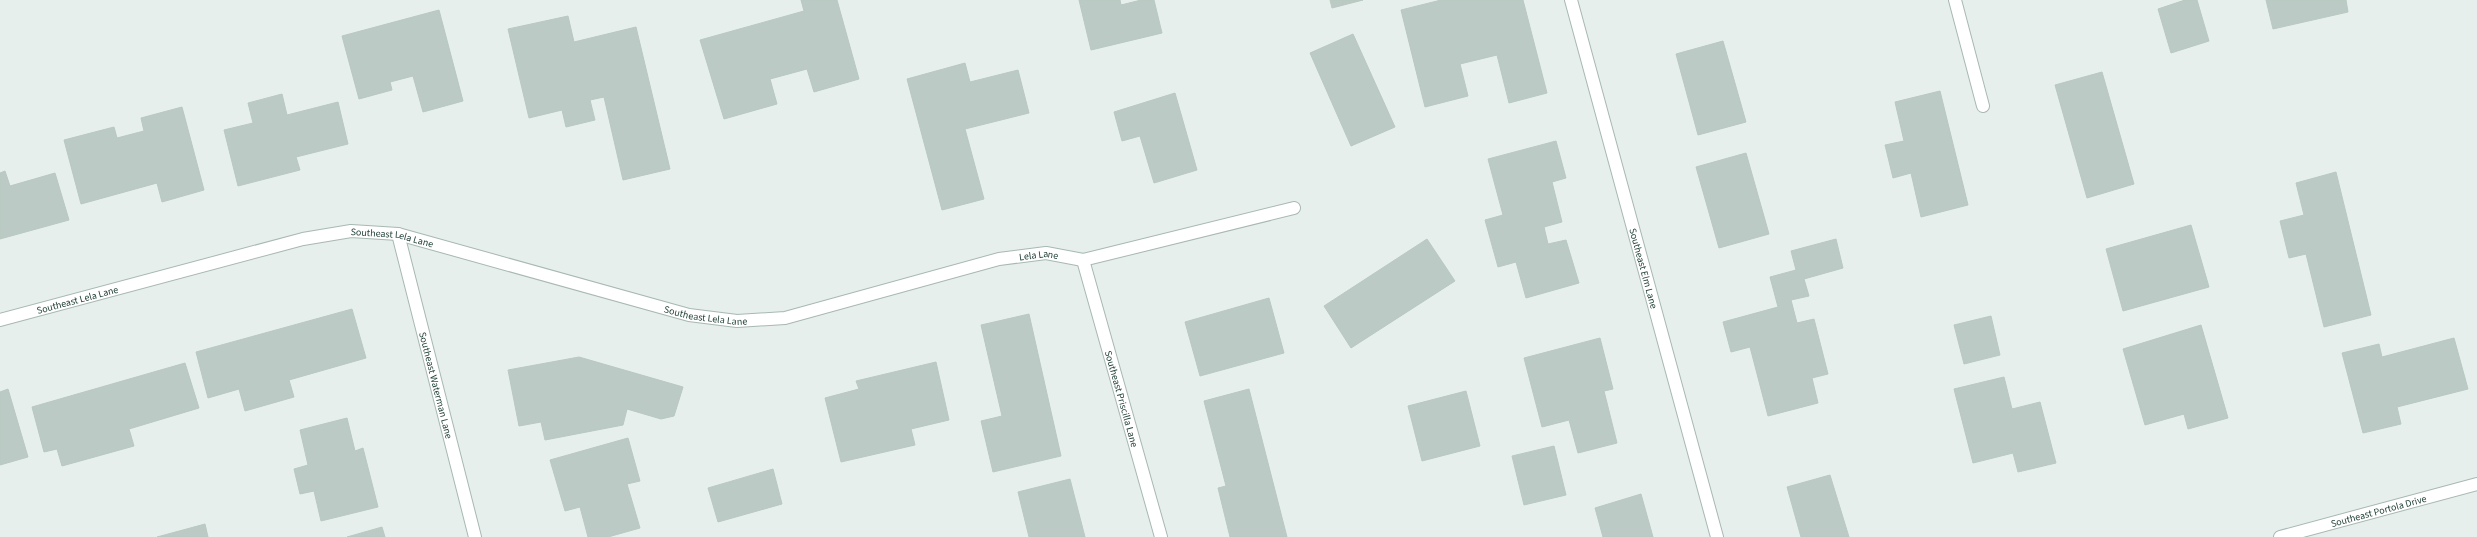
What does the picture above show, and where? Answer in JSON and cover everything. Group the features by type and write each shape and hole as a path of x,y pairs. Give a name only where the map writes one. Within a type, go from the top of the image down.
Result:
{"street":[{"name":"Southeast Elm Lane","path":"1571,0 1717,537"},
{"path":"1954,0 1983,106"},
{"name":"Lela Lane","path":"785,318 999,259 1046,253 1083,260 1294,208"},
{"name":"Southeast Lela Lane","path":"0,320 303,239 351,231 398,234 689,315 737,321 785,318"},
{"name":"Southeast Waterman Lane","path":"398,234 475,537"},
{"name":"Southeast Priscilla Lane","path":"1083,260 1161,537"},
{"name":"Southeast Portola Drive","path":"2280,537 2477,484"}],"building":[{"path":"801,0 837,0 859,79 814,92 807,69 770,79 777,104 724,119 700,40 804,11"},
{"path":"1079,0 1120,0 1121,5 1141,0 1154,0 1162,33 1091,50"},
{"path":"1330,0 1363,0 1332,8"},
{"path":"1441,0 1523,0 1547,93 1509,103 1497,55 1460,64 1468,96 1425,107 1401,10"},
{"path":"2185,0 2197,0 2209,41 2171,53 2158,9"},
{"path":"2266,0 2346,0 2348,12 2273,29"},
{"path":"439,10 463,101 423,112 413,76 390,82 392,90 359,99 342,36"},
{"path":"568,16 574,42 636,27 670,169 623,180 604,97 590,100 595,120 566,127 562,110 529,118 508,29"},
{"path":"1353,34 1395,127 1351,146 1310,53"},
{"path":"1723,41 1746,122 1698,135 1676,54"},
{"path":"965,63 970,82 1018,70 1029,113 965,129 984,199 942,210 907,79"},
{"path":"2102,72 2134,184 2087,198 2055,85"},
{"path":"1940,91 1968,205 1921,217 1911,173 1893,178 1885,145 1904,141 1895,102"},
{"path":"1175,93 1197,170 1154,183 1140,136 1122,141 1114,112"},
{"path":"282,94 287,115 338,102 348,144 296,157 300,170 238,186 224,130 253,123 248,103"},
{"path":"182,107 204,190 162,202 157,183 81,204 64,140 114,127 117,138 144,131 141,118"},
{"path":"1556,141 1566,178 1552,182 1562,222 1544,227 1548,244 1566,240 1579,283 1526,298 1516,262 1498,267 1485,220 1503,215 1488,159"},
{"path":"1746,153 1769,234 1719,248 1696,167"},
{"path":"5,171 10,186 55,173 69,220 0,239 0,173"},
{"path":"2336,172 2371,315 2324,327 2306,254 2289,258 2280,221 2304,215 2296,183"},
{"path":"2191,225 2209,287 2123,311 2106,249"},
{"path":"1427,239 1455,281 1351,348 1324,306"},
{"path":"1836,239 1843,268 1804,279 1809,296 1791,300 1797,323 1814,319 1828,374 1812,378 1818,403 1768,416 1750,347 1731,352 1723,322 1778,307 1770,277 1796,270 1791,251"},
{"path":"1269,298 1284,353 1200,376 1185,322"},
{"path":"352,309 366,358 289,380 294,397 245,411 239,389 208,398 196,352"},
{"path":"1029,314 1061,456 993,472 981,421 1002,416 981,325"},
{"path":"1991,316 2000,355 1964,364 1954,325"},
{"path":"2201,325 2228,418 2188,429 2184,414 2145,425 2123,349"},
{"path":"1600,338 1613,389 1604,391 1617,443 1578,453 1569,420 1542,427 1524,358"},
{"path":"2454,338 2468,389 2397,407 2401,424 2363,433 2342,353 2379,344 2382,357"},
{"path":"579,357 683,387 674,416 661,419 627,409 623,425 545,440 541,422 519,426 508,370"},
{"path":"936,362 949,420 911,429 915,445 841,462 825,398 859,389 856,381"},
{"path":"185,363 199,408 129,429 134,446 62,466 57,449 44,452 32,407"},
{"path":"2004,377 2012,409 2040,402 2056,463 2018,472 2013,453 1973,463 1954,389"},
{"path":"8,389 28,457 0,465 0,392"},
{"path":"1249,389 1287,537 1230,537 1218,488 1226,486 1204,401"},
{"path":"1466,391 1480,446 1422,461 1408,406"},
{"path":"347,418 355,451 363,448 378,507 321,521 314,491 300,494 294,469 308,465 300,430"},
{"path":"628,438 640,481 627,484 640,528 608,537 588,537 580,507 565,511 550,460"},
{"path":"1554,446 1566,495 1524,505 1512,456"},
{"path":"773,469 782,504 718,522 708,488"},
{"path":"1830,475 1849,537 1801,537 1787,487"},
{"path":"1070,479 1085,537 1029,537 1018,492"},
{"path":"1641,494 1653,537 1603,537 1595,508"},
{"path":"205,524 208,537 157,537"},
{"path":"382,527 385,537 347,537"}]}
